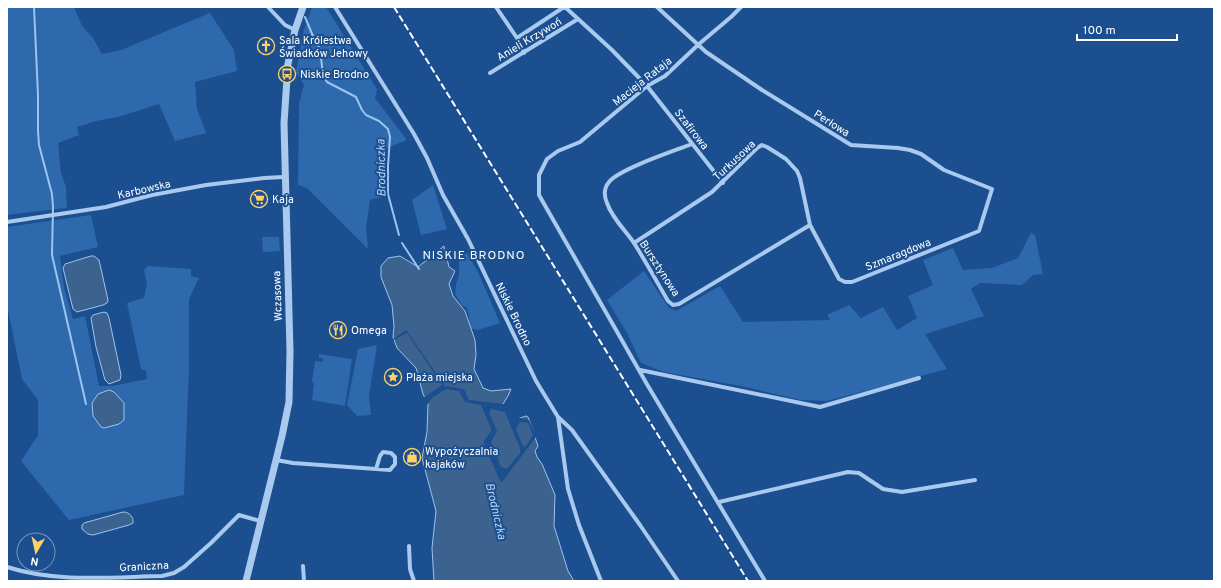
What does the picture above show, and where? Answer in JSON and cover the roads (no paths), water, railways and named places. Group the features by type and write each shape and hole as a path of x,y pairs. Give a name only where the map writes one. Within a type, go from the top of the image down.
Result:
{"street":[{"path":"268,7 285,25 295,30"},
{"name":"Wczasowa","path":"246,581 289,402 290,377 284,177 284,101 288,64 295,30 303,7"},
{"name":"Niskie Brodno","path":"335,7 414,134 427,158 443,195 468,239 536,381 558,417 568,489 578,526 601,581"},
{"path":"496,7 517,38 524,53"},
{"path":"517,38 564,7"},
{"name":"Anieli Krzywoń","path":"564,7 612,50 646,86"},
{"name":"Perłowa","path":"657,7 706,52 762,90 851,145 910,150 921,154 944,170 992,189"},
{"name":"Macieja Rataja","path":"640,370 539,195 539,175 547,159 558,151 580,142 646,86 666,76 699,44 741,7"},
{"name":"Anieli Krzywoń","path":"490,73 578,19"},
{"name":"Szafirowa","path":"646,86 723,183"},
{"name":"Bursztynowa","path":"692,144 636,166 609,181 605,194 607,203 622,228 634,243 668,301 673,305 679,304 810,225"},
{"name":"Turkusowa","path":"634,243 712,192 723,183 757,148 762,145 786,159 797,171 800,178 810,225"},
{"name":"Karbowska","path":"7,222 106,207 152,195 206,185 284,177"},
{"name":"Szmaragdowa","path":"810,225 839,279 845,282 852,282 979,231 992,189"},
{"path":"640,370 820,407 919,378"},
{"path":"640,370 765,581"},
{"path":"558,417 572,430 678,581"},
{"path":"276,460 293,463 376,469 390,470 395,464 395,457 391,453 384,452 380,456 376,469"},
{"path":"719,502 848,472 859,473 883,489 902,492 975,480"},
{"name":"Graniczna","path":"7,567 38,575 69,577 162,576 174,573 184,567 239,515 260,521"},
{"path":"409,546 410,569 414,581"},
{"path":"303,566 304,581"}],"water":[{"name":"Niskie Brodno","path":"444,246 449,267 455,271 449,284 453,296 465,311 475,340 476,355 474,369 483,388 491,391 511,389 503,404 511,421 526,416 528,417 538,446 535,451 537,457 542,464 555,495 554,526 568,571 574,581 434,581 432,548 436,511 422,458 427,432 428,404 423,394 416,368 397,348 393,337 394,326 392,305 381,277 381,266 388,258 400,256 418,267"},
{"path":"94,256 99,260 108,300 107,303 103,305 77,312 73,309 63,268 65,264"},
{"path":"104,312 107,313 109,318 121,375 120,380 109,384 105,380 96,347 91,318 93,315"},
{"path":"109,390 114,392 124,403 124,420 119,424 104,428 101,427 93,416 92,403 98,394"},
{"path":"123,512 131,515 133,523 93,535 88,534 82,529 82,525 84,523"}],"waterway":[{"path":"34,7 39,145 52,194 52,255 86,404"},
{"name":"Brodniczka","path":"305,17 320,49 323,75 327,82 356,97 366,115 379,121 388,129 390,137 388,194 399,235"},
{"name":"Brodniczka","path":"402,243 419,269"}],"railway":[{"path":"394,7 748,581"}],"place":[{"name":"Sala Królestwa Świadków Jehowy","path":"266,46"},
{"name":"Niskie Brodno","path":"287,74"},
{"name":"Kaja","path":"259,199"},
{"name":"Omega","path":"338,330"},
{"name":"Plaża miejska","path":"393,377"},
{"name":"Wypożyczalnia kajaków","path":"412,457"}],"district":[{"name":"NISKIE BRODNO","path":"474,255"}]}
